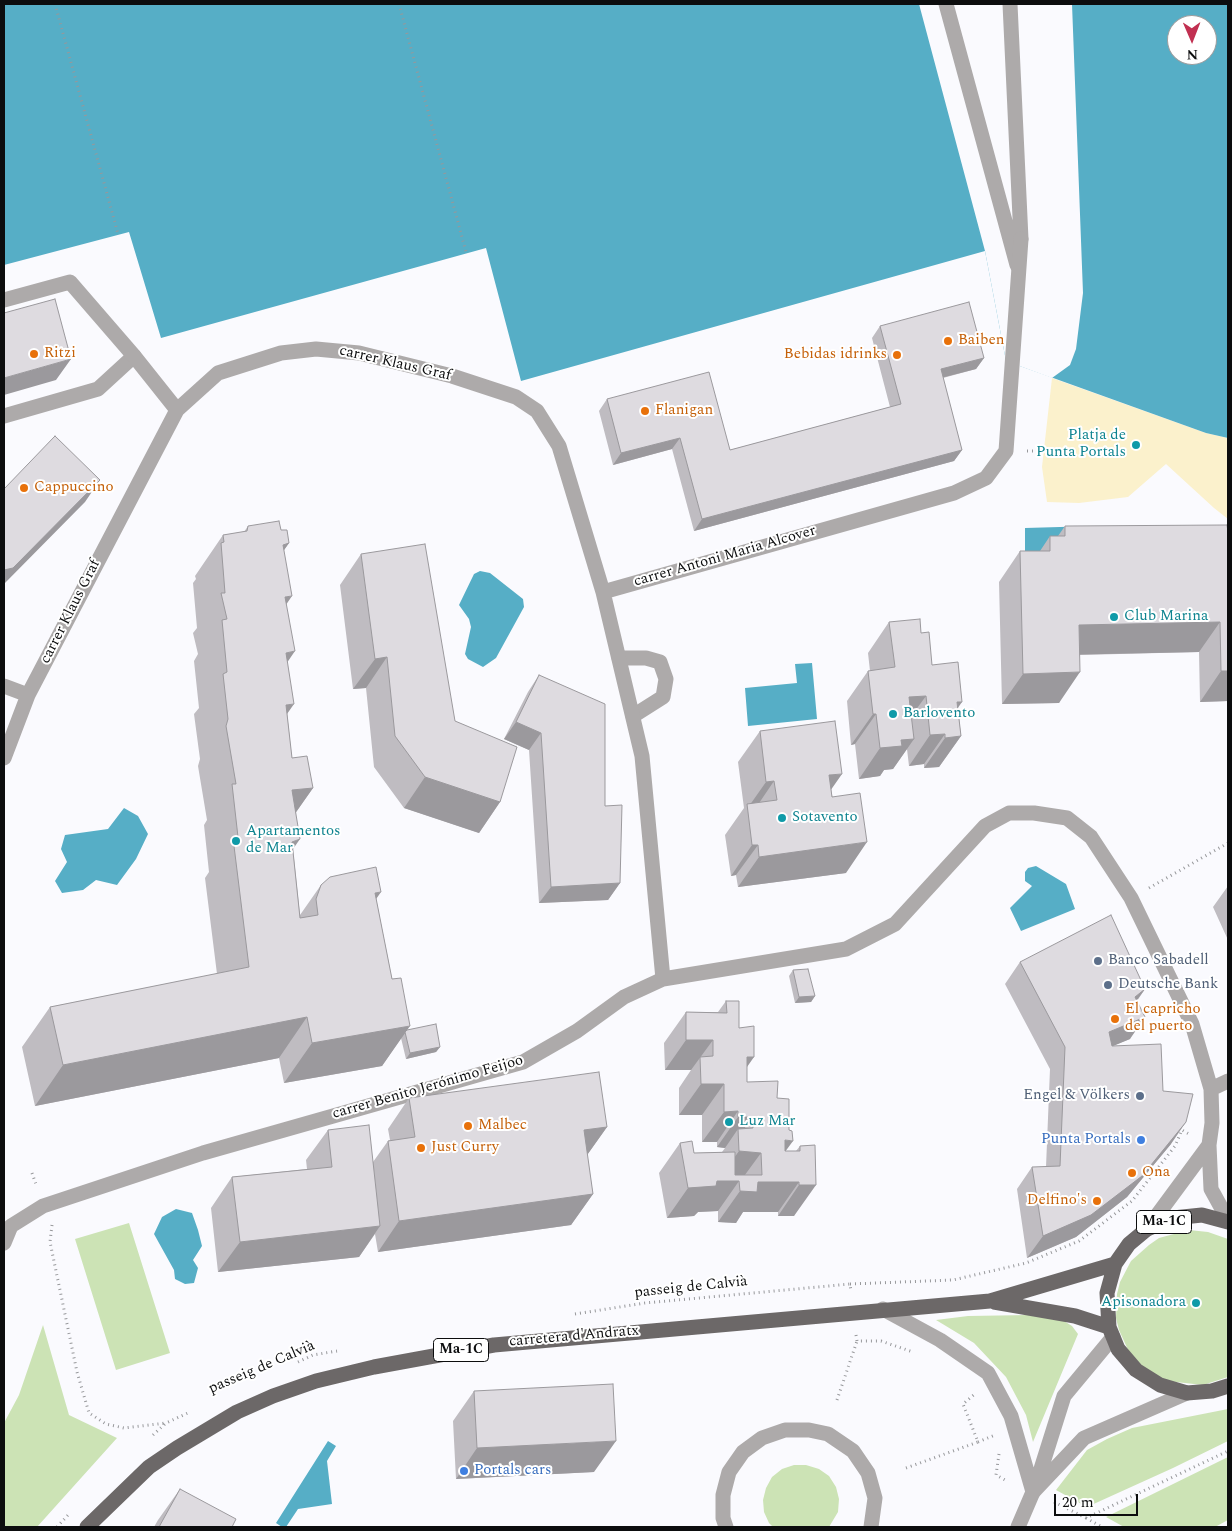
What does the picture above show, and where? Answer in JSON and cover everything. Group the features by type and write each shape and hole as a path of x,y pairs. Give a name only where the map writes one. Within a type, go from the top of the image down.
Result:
{"main road":[{"name":"Ma-1C","path":"1228,1221 1202,1215 1174,1218 1147,1229 1129,1244 1115,1264 1106,1293 1111,1332 1118,1349 1136,1370 1160,1385 1186,1392 1212,1391 1228,1386"},
{"name":"carretera d'Andratx","path":"87,1527 149,1467 237,1412 273,1396 316,1381 374,1366 494,1345 990,1301 1115,1264"},
{"name":"carretera d'Andratx","path":"990,1301 1076,1316 1111,1332"}],"street":[{"path":"946,4 1018,265"},
{"name":"carrer Antoni Maria Alcover","path":"603,592 954,493 986,478 1006,451 1021,239 1010,4"},
{"path":"4,300 70,282 134,356 177,410"},
{"name":"carrer Klaus Graf","path":"4,758 28,695 177,410 218,373 282,353 316,349 359,353 452,376 516,397 537,411 560,446 603,592"},
{"path":"4,416 98,389 134,356"},
{"path":"603,592 642,756 664,979"},
{"path":"618,658 646,658 660,662 666,679 663,697 633,716"},
{"path":"4,686 28,695"},
{"name":"carrer Benito Jerónimo Feijoo","path":"4,1243 12,1226 42,1206 203,1152 523,1062 577,1031 624,996 664,979 846,949 894,924 985,826 1009,814 1034,813 1068,818 1091,837 1105,855 1131,898 1192,1024 1211,1089 1212,1123 1209,1145 1211,1189 1228,1221"},
{"path":"1211,1089 1228,1081"},
{"name":"carrer Benito Jerónimo Feijoo","path":"1147,1229 1209,1145"},
{"path":"883,1309 940,1340 988,1373 1011,1416 1034,1492"},
{"path":"1018,1527 1034,1492 1064,1396 1111,1332"},
{"path":"1034,1492 1084,1438 1186,1392"},
{"path":"726,1527 723,1518 722,1495 729,1472 743,1452 762,1438 785,1430 809,1430 828,1434 853,1452 868,1473 874,1498 871,1527"}],"path":[{"path":"55,4 118,234"},
{"path":"399,4 466,252"},
{"path":"1131,898 1228,844"},
{"name":"passeig de Calvià","path":"567,1315 645,1303 850,1284 953,1280 1026,1263 1079,1241 1132,1201 1175,1146 1182,1130 1209,1145"},
{"path":"32,1173 42,1206 52,1224 50,1242 77,1372 89,1413 106,1424 124,1428 166,1423 192,1411"},
{"path":"837,1400 857,1341 850,1284"},
{"path":"857,1341 881,1341 920,1356"},
{"name":"passeig de Calvià","path":"296,1363 313,1355 342,1350"},
{"path":"969,1388 976,1393 981,1401"},
{"path":"976,1393 963,1404 978,1442"},
{"path":"153,1436 166,1423"},
{"path":"1000,1432 1000,1438"},
{"path":"906,1468 991,1436"},
{"path":"1086,1518 1228,1451"},
{"path":"999,1452 996,1475 1102,1527"},
{"path":"57,1527 69,1514"}],"green space":[{"path":"129,1223 170,1353 116,1370 75,1239"},
{"path":"1189,1230 1208,1232 1228,1239 1228,1377 1203,1385 1167,1381 1146,1370 1129,1352 1116,1318 1117,1294 1120,1282 1131,1261 1159,1238"},
{"path":"1029,1315 1064,1321 1072,1326 1078,1334 1033,1442 1026,1415 1006,1377 974,1343 936,1320 968,1316"},
{"path":"43,1325 69,1415 117,1438 37,1527 4,1527 4,1423 19,1395"},
{"path":"1228,1409 1228,1441 1173,1468 1087,1507 1056,1490 1087,1450 1107,1439 1132,1428"},
{"path":"1228,1457 1228,1520 1215,1527 1124,1527 1106,1517"},
{"path":"794,1465 806,1465 819,1469 829,1476 836,1487 839,1499 838,1512 829,1527 773,1527 769,1523 764,1512 763,1500 766,1488 772,1477 782,1469"}],"sand":[{"name":"Platja de Punta Portals","path":"1052,378 1206,433 1228,438 1228,519 1166,464 1128,497 1079,503 1047,502 1042,467"}],"water":[{"path":"4,4 1228,4 1228,438 1206,433 1006,361 985,251 521,381 486,248 161,338 129,232 4,265"},
{"path":"1095,526 1095,554 1025,556 1025,528"},
{"path":"480,571 490,573 523,599 524,607 496,658 483,667 468,659 465,654 471,627 469,619 459,605 474,574"},
{"path":"812,663 817,719 748,726 745,688 797,683 795,664"},
{"path":"124,808 138,816 148,834 136,859 117,885 96,880 83,890 62,893 55,881 67,862 61,849 65,835 108,829"},
{"path":"1036,866 1066,884 1075,909 1021,931 1010,908 1032,886 1025,881 1025,872 1028,868"},
{"path":"176,1209 192,1213 202,1246 193,1260 198,1268 194,1283 185,1284 175,1279 174,1270 154,1234 162,1217"},
{"path":"328,1441 336,1446 327,1461 332,1504 298,1509 286,1527 282,1527 276,1523"}],"pier":[{"path":"919,4 1072,4 1083,293 1076,349 1070,365 1052,378 1006,361 985,251"}],"building":[{"path":"55,299 71,359 4,378 4,313"},
{"path":"969,302 984,358 941,369 962,450 702,519 680,438 621,453 607,399 709,372 730,450 901,404 880,326"},
{"path":"55,436 100,480 13,568 4,570 4,489"},
{"path":"279,521 281,530 287,530 289,543 283,545 292,596 285,597 295,651 286,653 294,704 286,705 292,758 307,756 313,788 292,790 300,839 292,842 300,918 318,915 316,899 321,885 330,877 376,867 381,892 375,893 392,979 401,978 410,1026 312,1043 307,1017 63,1065 50,1007 249,967 233,838 238,837 232,784 236,784 226,726 228,719 223,674 227,672 222,620 227,619 221,593 225,593 221,543 224,542 223,535 247,531 248,526"},
{"name":"Club Marina","path":"1227,525 1228,671 1221,671 1220,622 1079,625 1080,672 1023,674 1020,551 1050,551 1050,536 1065,536 1065,526"},
{"path":"425,544 455,721 517,747 500,802 425,777 395,736 387,657 375,659 361,554"},
{"path":"920,619 921,633 929,632 932,665 958,662 962,702 957,702 961,736 945,738 945,734 930,735 926,696 909,697 914,739 901,740 902,746 880,748 876,714 873,714 868,671 895,667 889,622"},
{"path":"539,675 605,704 605,806 622,805 620,883 551,887 541,733 516,722"},
{"path":"835,721 842,774 829,775 832,797 860,793 867,842 759,857 758,845 752,845 747,804 777,800 774,781 766,782 760,731"},
{"path":"1111,915 1145,989 1135,997 1145,1017 1109,1032 1112,1046 1161,1044 1163,1091 1193,1094 1186,1122 1142,1176 1091,1215 1043,1236 1032,1167 1060,1166 1065,1047 1020,962"},
{"path":"808,969 815,996 799,997 793,970"},
{"path":"726,1001 739,1001 739,1028 754,1026 754,1057 747,1057 747,1082 778,1081 777,1098 789,1099 789,1130 792,1131 793,1141 785,1140 785,1151 800,1151 800,1146 815,1145 816,1185 799,1185 799,1182 758,1182 757,1192 740,1191 739,1181 717,1181 716,1186 688,1188 680,1143 692,1141 694,1153 735,1152 735,1175 762,1175 761,1153 739,1151 738,1129 753,1128 752,1117 738,1117 738,1111 724,1112 724,1084 701,1084 700,1057 713,1056 713,1040 686,1040 686,1012 727,1013"},
{"path":"436,1024 440,1047 410,1053 405,1032"},
{"path":"599,1072 607,1127 584,1130 593,1194 399,1221 388,1141 415,1137 409,1098"},
{"path":"369,1125 380,1226 240,1242 232,1177 332,1167 328,1130"},
{"path":"613,1384 616,1441 477,1448 474,1391"},
{"path":"180,1489 236,1519 232,1527 159,1527"}],"place":[{"name":"Baiben","path":"948,341"},
{"name":"Ritzi","path":"34,354"},
{"name":"Bebidas idrinks","path":"897,355"},
{"name":"Flanigan","path":"645,411"},
{"name":"Platja de Punta Portals","path":"1136,445"},
{"name":"Cappuccino","path":"24,488"},
{"name":"Club Marina","path":"1114,617"},
{"name":"Barlovento","path":"893,714"},
{"name":"Sotavento","path":"782,818"},
{"name":"Apartamentos de Mar","path":"236,841"},
{"name":"Banco Sabadell","path":"1098,961"},
{"name":"Deutsche Bank","path":"1108,985"},
{"name":"El capricho del puerto","path":"1115,1019"},
{"name":"Engel & Völkers","path":"1140,1096"},
{"name":"Luz Mar","path":"729,1122"},
{"name":"Malbec","path":"468,1126"},
{"name":"Punta Portals","path":"1141,1140"},
{"name":"Just Curry","path":"421,1148"},
{"name":"Ona","path":"1132,1173"},
{"name":"Delfino's","path":"1097,1201"},
{"name":"Apisonadora","path":"1196,1303"},
{"name":"Portals cars","path":"464,1471"}]}
